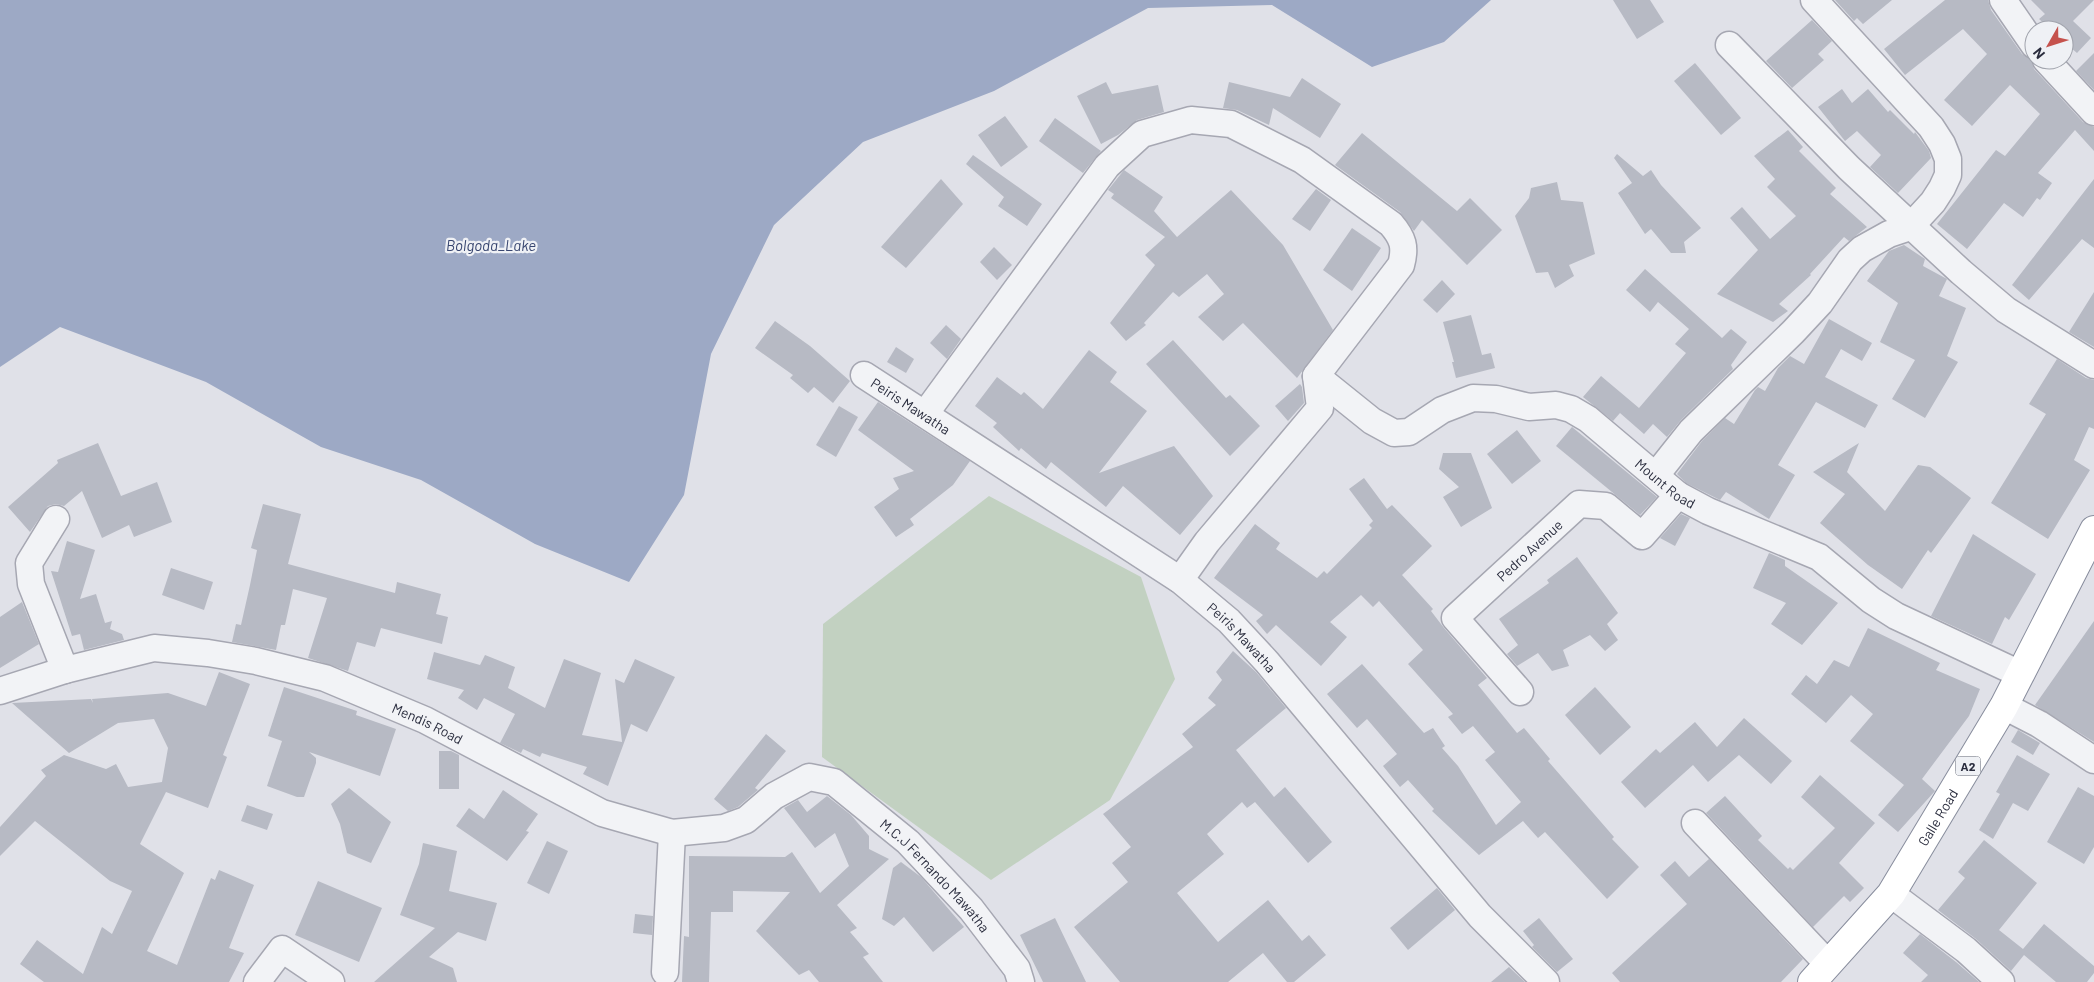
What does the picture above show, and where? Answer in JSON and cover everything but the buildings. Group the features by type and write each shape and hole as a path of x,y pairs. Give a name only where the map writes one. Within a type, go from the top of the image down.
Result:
{"highway":[{"name":"Galle Road","path":"1820,973 1891,894 2004,706 2094,530"}],"street":[{"path":"1656,475 1691,431 1800,325 1820,303 1850,260 1862,249 1889,234 1910,227 1933,202 1948,175 1948,159 1942,144 1931,127 1814,0"},
{"path":"2003,0 2024,30"},
{"path":"1729,45 1849,168 1910,227 2006,310 2094,365"},
{"path":"2055,70 2094,112"},
{"path":"925,414 1107,166 1142,134 1191,120 1231,124 1302,160 1391,224 1402,237 1405,252 1401,265 1316,376 1320,408 1207,542 1180,580"},
{"name":"Peiris Mawatha","path":"864,374 1180,580 1229,621 1267,662 1480,916 1546,982"},
{"name":"Mount Road","path":"1316,376 1372,421 1394,432 1409,432 1442,410 1473,398 1496,399 1529,407 1556,405 1571,409 1588,419 1678,495 1708,511 1819,557 1871,600 1896,616 2020,674"},
{"name":"Pedro Avenue","path":"1520,692 1455,618 1579,504 1606,506 1642,536 1678,495"},
{"path":"56,519 29,563 31,584 65,670"},
{"name":"Mendis Road","path":"0,691 65,670 154,648 208,653 256,661 325,678 425,720 602,813 672,833 724,828 746,820 774,796 809,776 834,782"},
{"path":"2004,706 2039,724 2094,760"},
{"name":"M.C.J Fernando Mawatha","path":"834,782 908,842 971,909 1017,969 1021,982"},
{"path":"1694,824 1820,973"},
{"path":"665,972 672,833"},
{"path":"1891,894 1966,950 2001,982"},
{"path":"257,982 282,949 331,982"}],"green space":[{"path":"989,496 1141,577 1175,679 1110,800 991,880 822,757 823,624"}],"water":[{"name":"Bolgoda_Lake","path":"0,0 1491,0 1444,42 1372,67 1272,5 1148,8 994,91 863,142 774,225 711,354 684,495 629,582 535,544 421,480 321,447 206,382 60,327 0,367"}]}
